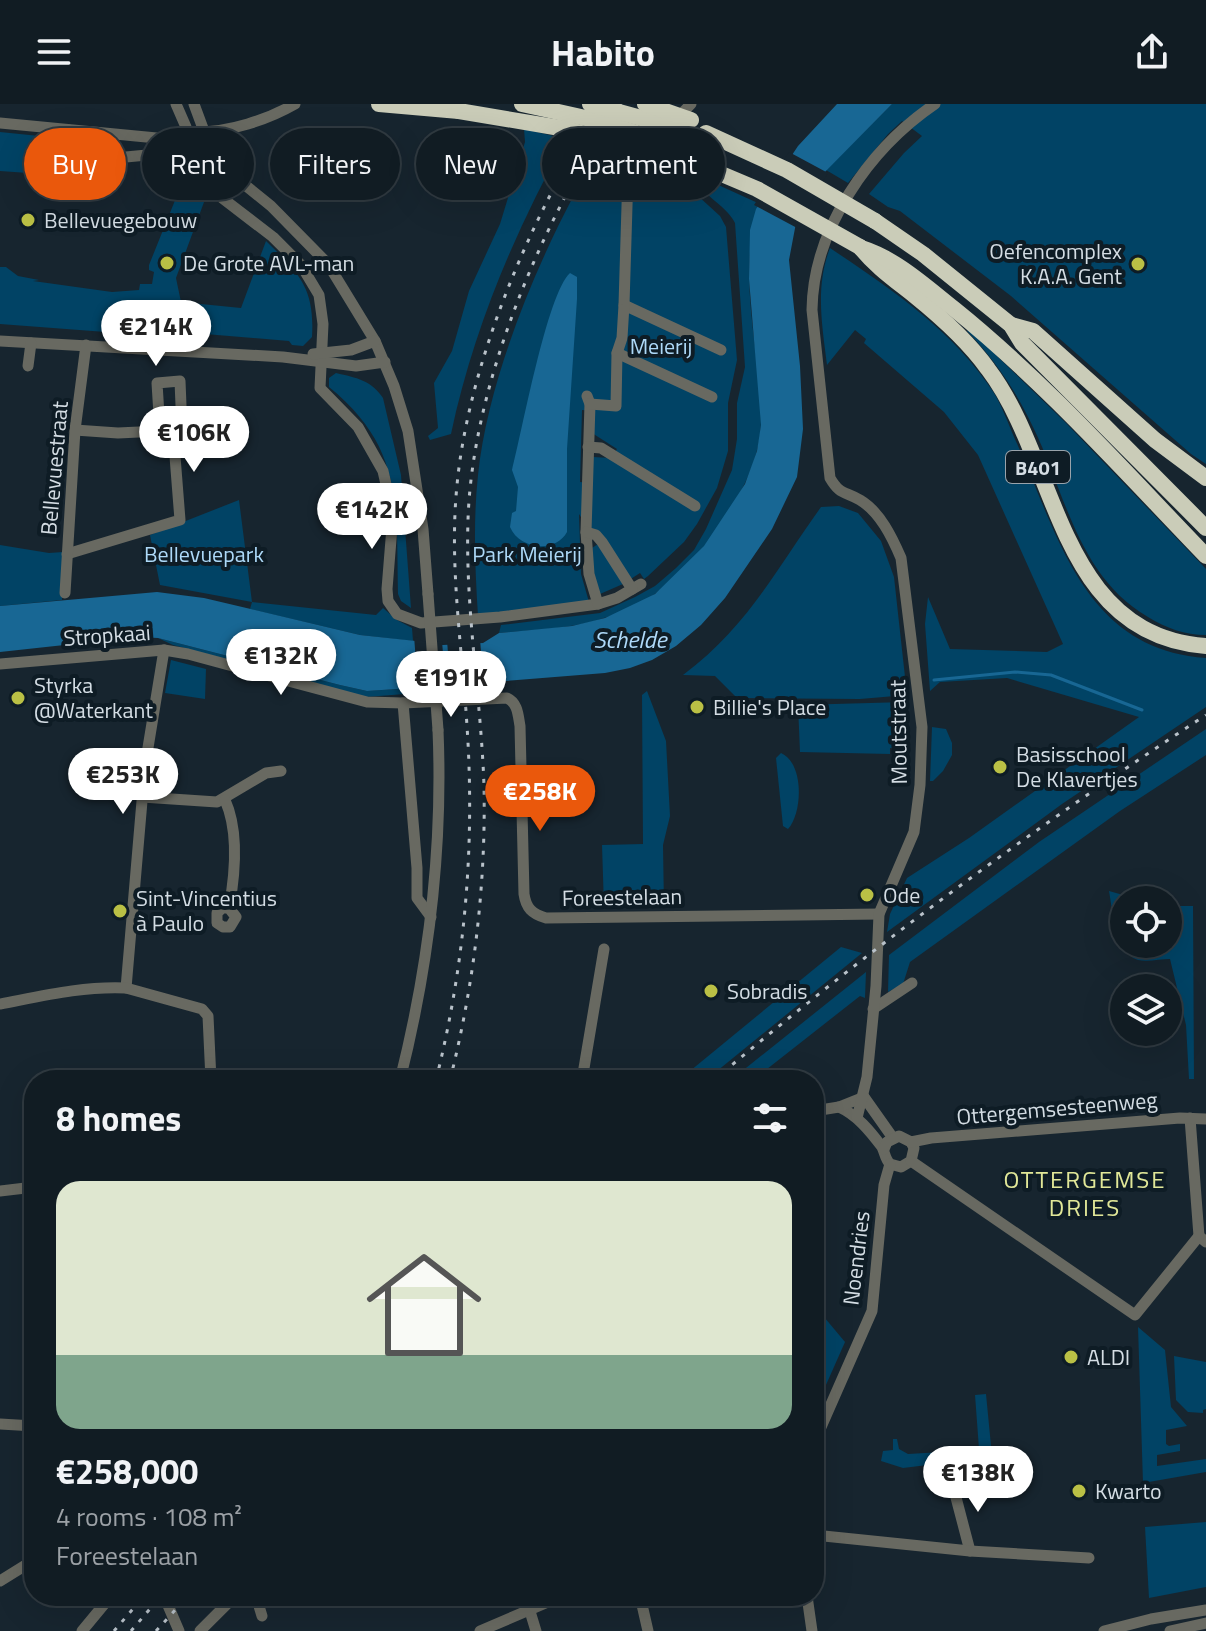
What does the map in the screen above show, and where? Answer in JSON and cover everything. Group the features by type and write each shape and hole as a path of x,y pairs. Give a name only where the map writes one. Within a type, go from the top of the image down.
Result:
{"highway":[{"path":"379,104 459,111 554,128"},
{"name":"B401","path":"522,104 622,128"},
{"path":"590,104 671,128"},
{"path":"645,104 691,120 700,128"},
{"path":"725,142 787,170 875,221 923,254 1011,325 1022,343 1206,528"},
{"name":"B401","path":"725,175 757,189 860,247 884,255 933,292 1007,353 1206,556"},
{"name":"B401","path":"860,247 876,267 953,330 989,370 1023,429 1066,538 1102,594 1129,618 1151,632 1180,642 1206,646"},
{"path":"1011,325 1033,331 1155,440 1206,478"}],"street":[{"path":"176,104 186,127 190,128"},
{"path":"194,104 203,128"},
{"path":"229,128 295,104"},
{"path":"598,604 589,574 586,532 588,400 616,406 631,166 691,104"},
{"name":"Moutstraat","path":"864,1097 879,914 911,841 917,818 922,727 901,558 893,539 870,507 838,491 830,478 812,290 822,248 851,193 891,142 935,104"},
{"path":"0,123 49,128"},
{"path":"126,156 147,155 174,161 273,237 301,265 319,295 323,324 320,388 358,427 383,471 392,527 387,575 391,608 414,621 443,623 598,604 617,598 637,586 596,535 586,532"},
{"path":"254,194 271,206 328,264 341,282 385,362 411,443 428,594 438,730 440,824 418,1006 402,1070"},
{"path":"624,305 721,350"},
{"path":"0,341 320,358 367,367 385,362"},
{"path":"320,358 375,341"},
{"path":"28,366 31,343"},
{"name":"Bellevuestraat","path":"65,593 75,430 86,345"},
{"path":"617,353 712,397"},
{"path":"67,554 180,520 167,431 118,433 75,430"},
{"path":"588,447 601,448 695,506"},
{"path":"126,988 142,797 164,650"},
{"name":"Stropkaai","path":"0,664 164,650 367,702 507,698 513,701"},
{"name":"Foreestelaan","path":"513,701 520,726 524,894 529,909 537,915 546,918 604,918 879,914"},
{"path":"403,703 417,860 417,898 431,917"},
{"path":"142,797 217,802 266,773 281,771"},
{"path":"225,800 231,817 234,876 229,908"},
{"path":"584,1070 604,949"},
{"path":"873,1009 912,983"},
{"path":"0,1004 64,992 126,988 205,1010 208,1016 211,1070"},
{"path":"824,1109 864,1097"},
{"path":"857,1118 864,1097"},
{"path":"864,1097 893,1138 884,1149"},
{"path":"839,1107 857,1118 884,1149 890,1164 901,1167 911,1161 914,1155 911,1142"},
{"path":"911,1161 1135,1315 1203,1239 1190,1118"},
{"name":"Ottergemsesteenweg","path":"893,1138 906,1138 911,1142 931,1138 1206,1119"},
{"name":"Noendries","path":"824,1420 872,1311 884,1185 890,1164"},
{"path":"0,1191 24,1188"},
{"path":"0,1424 24,1425"},
{"path":"953,1486 970,1551"},
{"path":"824,1536 970,1551 1089,1558"},
{"path":"0,1581 24,1566"},
{"path":"82,1631 103,1606"},
{"path":"168,1606 179,1631"},
{"path":"200,1631 225,1606"},
{"path":"259,1606 262,1616"},
{"path":"480,1631 534,1606"},
{"path":"642,1606 648,1631"},
{"path":"808,1606 812,1631"},
{"path":"529,1608 536,1631"},
{"path":"1104,1631 1206,1610"},
{"path":"1170,1631 1206,1623"}],"green space":[{"name":"Oefencomplex K.A.A. Gent","path":"892,104 1206,104 1206,464 1011,296 900,211 869,194 922,136 902,121 848,183 826,170"},
{"path":"526,129 542,133 542,186 513,245 484,319 451,434 430,440 428,436 438,428 434,383 452,351 469,291 500,224 507,200 526,200"},
{"path":"0,132 24,134 24,173 0,171"},
{"path":"725,188 760,204 753,230 749,284 761,421 751,468 740,493 726,517 692,560 639,604 581,624 499,633 501,625 600,613 635,597 655,586 676,568 694,550 706,529 732,470 737,439 737,403 745,367 735,223 714,200 725,200"},
{"path":"175,200 205,200 176,278 181,302 241,308 266,241 302,283 311,306 312,337 303,346 292,345 289,341 145,329 132,334 0,324 0,267 6,267 18,276 39,280 33,281 112,292 139,290 140,284 152,284 154,272 149,270"},
{"path":"572,200 702,200 720,216 726,227 737,360 728,403 728,451 717,488 697,524 684,542 644,579 640,573 600,594 593,572 592,548 598,544 579,514 581,574 589,602 478,616 476,493 484,434 508,347 542,260","holes":["582,410 594,411 592,433 617,449 611,458 593,457 592,483 580,482"]},
{"path":"830,248 920,312 978,370 1000,403 1061,546 1080,580 1102,609 1129,633 1164,650 1206,658 1206,707 1062,804 887,932 890,914 907,878 969,838 1139,717 1007,678 940,682 930,691 925,624 928,597 950,649 1047,652 1063,644 978,455 944,412 864,343 866,339 855,330 827,365 821,291"},
{"path":"969,329 1066,423 1206,569 1206,635 1183,632 1155,621 1124,600 1105,580 1077,532 1045,453 1012,388 967,331"},
{"path":"336,373 368,383 383,398 401,475 411,608 401,601 398,594 397,533 391,480 371,433 329,387 329,378"},
{"name":"Bellevuepark","path":"239,500 252,602 160,585 150,535"},
{"path":"839,506 858,513 881,541 894,577 907,695 860,699 737,698 715,676 683,675 726,637 743,617 821,507"},
{"path":"0,545 49,553 63,552 62,600 0,606"},
{"path":"252,602 376,615 383,608 412,628 413,641 360,635 250,609"},
{"path":"158,638 367,691 412,688 417,682 418,693 366,697 173,645"},
{"path":"171,660 206,669 205,699 165,693"},
{"path":"647,691 666,741 670,816 663,845 664,906 604,907 602,845 643,844 642,695"},
{"path":"906,702 909,747 890,748 890,754 800,752 798,705"},
{"path":"932,727 946,729 952,743 952,755 943,771 930,781"},
{"path":"1206,729 1206,755 1120,811 910,962 903,984 888,992 889,955 1039,842"},
{"path":"781,753 789,758 794,767 799,788 796,811 788,829 783,826 776,758"},
{"path":"1182,906 1193,906 1194,1079 1189,1079 1182,974 1174,974 1170,959 1134,958 1182,958"},
{"path":"841,947 862,953 718,1070 691,1070"},
{"path":"866,972 865,998 860,996 766,1070 744,1070"},
{"path":"824,1317 845,1342 824,1389"},
{"path":"1138,1327 1165,1350 1171,1407 1187,1426 1166,1430 1166,1444 1180,1444 1180,1451 1157,1455 1157,1466 1206,1459 1206,1472 1143,1483"},
{"path":"1174,1356 1206,1362 1206,1409 1203,1413 1188,1412 1176,1400"},
{"path":"986,1394 992,1456 951,1465 949,1452 979,1449 975,1395"},
{"path":"893,1439 897,1439 899,1449 908,1454 942,1452 944,1463 903,1468 881,1461 883,1451 893,1450"},
{"path":"1206,1522 1206,1587 1149,1598 1145,1527"}],"water":[{"name":"Schelde","path":"837,104 892,104 822,175 796,223 789,260 803,429 797,477 772,529 725,598 701,625 676,646 652,660 605,673 506,681 485,672 422,677 412,688 367,691 158,638 138,637 0,652 0,606 157,592 204,598 360,635 416,641 423,646 483,643 499,633 572,626 605,618 655,594 704,546 745,484 757,451 761,425 749,279 750,230 756,209 798,146"},
{"path":"570,273 577,277 577,299 567,449 567,532 554,544 537,546 521,540 510,527 512,513 516,511 518,487 512,470 544,335 561,286"}],"pier":[{"path":"789,152 828,173 799,229 754,205"},
{"path":"414,636 424,642 442,641 445,679 424,681 418,687"},
{"path":"480,639 483,677 450,679 447,640"}],"waterway":[{"path":"934,680 1015,672 1051,675 1142,710"}],"railway":[{"path":"438,1070 461,949 470,816 454,545 457,485 464,437 475,387 509,287 553,190 603,104"},
{"path":"452,1070 472,971 483,860 484,786 468,553 473,468 483,413 517,303 565,197 621,104"},
{"path":"726,1070 954,890 1206,715"},
{"path":"114,1631 135,1606"},
{"path":"131,1631 152,1606"},
{"path":"156,1631 179,1606"}],"place":[{"name":"Bellevuegebouw","path":"28,220"},
{"name":"De Grote AVL-man","path":"167,263"},
{"name":"Oefencomplex K.A.A. Gent","path":"1138,264"},
{"name":"Styrka @Waterkant","path":"18,698"},
{"name":"Billie's Place","path":"697,707"},
{"name":"Basisschool De Klavertjes","path":"1000,767"},
{"name":"Ode","path":"867,895"},
{"name":"Sint-Vincentius à Paulo","path":"120,911"},
{"name":"Sobradis","path":"711,991"},
{"name":"ALDI","path":"1071,1357"},
{"name":"Kwarto","path":"1079,1491"}],"district":[{"name":"OTTERGEMSE DRIES","path":"1085,1193"}],"park label":[{"name":"Meierij","path":"661,346"},
{"name":"Park Meierij","path":"527,554"}]}
